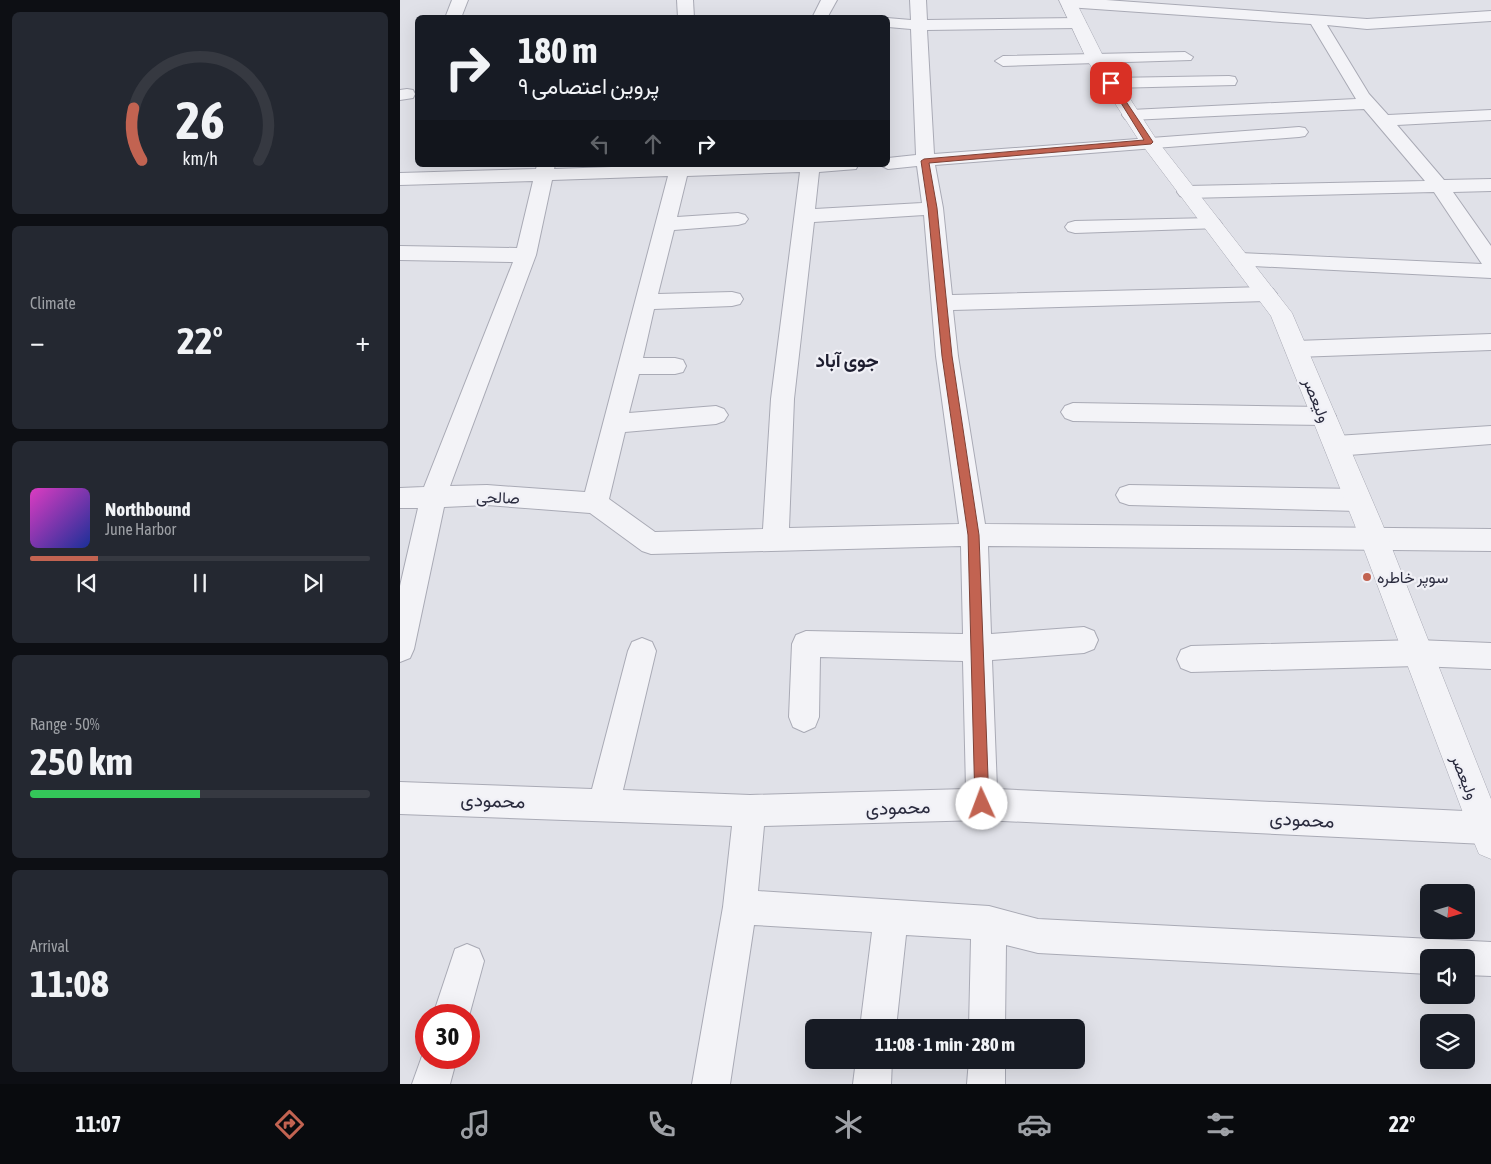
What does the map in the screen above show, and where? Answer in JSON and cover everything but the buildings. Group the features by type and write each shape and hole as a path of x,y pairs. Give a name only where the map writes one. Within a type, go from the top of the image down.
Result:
{"street":[{"path":"454,15 460,0"},
{"path":"685,0 686,15"},
{"path":"824,15 828,0"},
{"path":"918,0 924,161 932,208 947,356 974,535 982,804"},
{"path":"1265,15 1284,0"},
{"path":"890,22 920,25 1030,24 1070,8 1265,15 1367,24 1491,16"},
{"name":"ولیعصر","path":"1070,8 1096,60 1149,142 1281,313 1374,539 1488,835"},
{"path":"1316,19 1369,104 1440,187 1491,261"},
{"path":"1030,24 1035,39"},
{"path":"1003,61 1185,57"},
{"path":"1111,83 1230,81"},
{"path":"1131,115 1369,104"},
{"path":"1383,121 1491,115"},
{"path":"890,163 1299,132"},
{"path":"400,179 545,170 745,167"},
{"path":"776,540 775,493 794,291 810,167"},
{"path":"680,168 595,503 651,543 974,535 1491,540"},
{"path":"400,649 433,497 526,255 545,170"},
{"path":"1187,192 1491,185"},
{"path":"803,216 932,208"},
{"path":"666,224 738,219"},
{"path":"1075,227 1212,224"},
{"path":"400,253 526,255"},
{"path":"1240,260 1491,271"},
{"path":"942,303 1266,294"},
{"path":"646,302 732,299"},
{"path":"1296,349 1491,342"},
{"path":"630,366 675,366"},
{"path":"1073,412 1324,416"},
{"path":"615,424 716,415"},
{"path":"1336,446 1491,435"},
{"name":"صالحی","path":"400,498 487,495 595,503"},
{"path":"1129,495 1358,500"},
{"path":"804,716 806,644 977,648 1084,640"},
{"path":"604,804 642,651"},
{"path":"1191,659 1417,653 1491,656"},
{"name":"محمودی","path":"400,798 604,804 750,811 982,804 1488,835"},
{"path":"711,1084 740,908 750,811"},
{"path":"740,908 989,923 1038,936 1420,956"},
{"path":"879,1019 890,917"},
{"path":"987,1019 989,923"},
{"path":"1475,958 1491,959"},
{"path":"454,1004 467,961"},
{"path":"431,1084 435,1069"},
{"path":"872,1084 873,1069"},
{"path":"986,1084 987,1069"}],"place":[{"name":"سوپر خاطره","path":"1367,577"}],"district":[{"name":"جوی آباد","path":"847,360"}],"route":[{"path":"982,804 974,535 947,356 932,208 924,161 1149,142 1111,83"}]}
